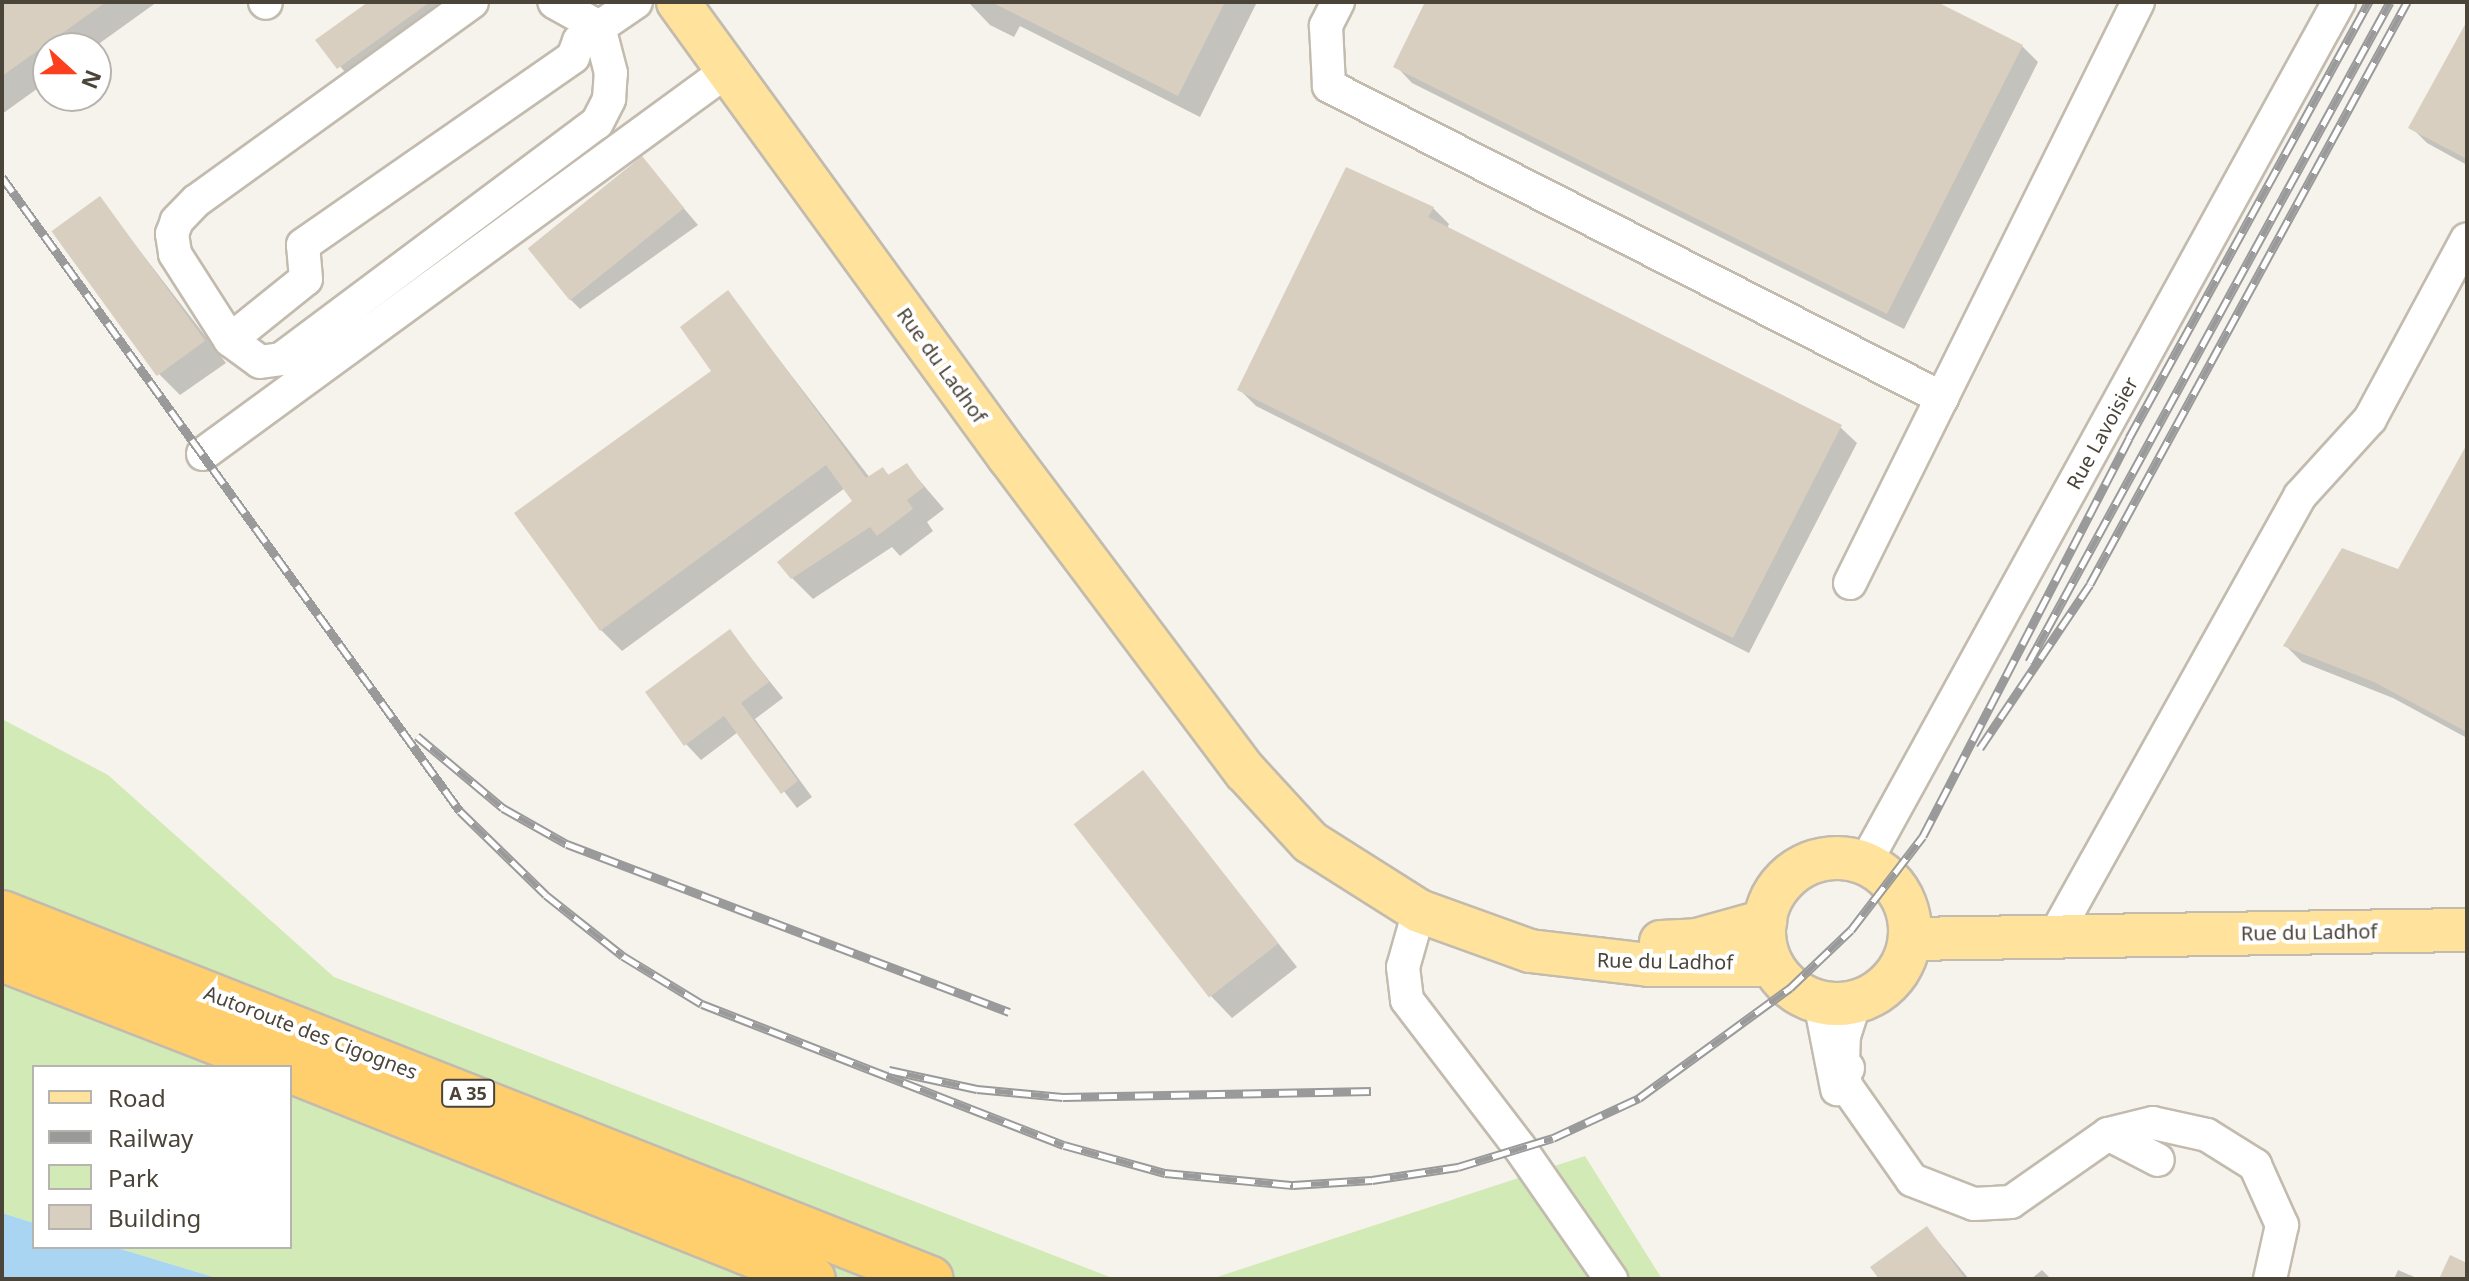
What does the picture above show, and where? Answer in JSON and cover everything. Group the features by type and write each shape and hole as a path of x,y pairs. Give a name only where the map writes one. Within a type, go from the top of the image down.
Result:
{"highway":[{"name":"Autoroute des Cigognes","path":"2,913 931,1279"},
{"path":"2,959 276,1065"},
{"name":"A 35","path":"292,1071 813,1279"}],"main road":[{"name":"Rue du Ladhof","path":"678,2 1209,724 1310,842 1377,889 1419,911 1491,940 1591,961 1772,965"},
{"name":"Rue du Ladhof","path":"1209,724 1256,772 1320,827 1422,888 1499,918 1596,939 1660,942 1697,940 1765,921"},
{"path":"1829,858 1865,863 1891,880 1905,904 1910,939 1899,971 1875,995 1838,1001 1790,988 1772,965 1765,921 1773,895 1794,872 1829,858"},
{"name":"Rue du Ladhof","path":"1910,939 2467,930"}],"street":[{"path":"472,2 196,201 177,221 172,234 175,254 230,340 260,362 281,359 597,123 609,99 611,73 599,27 554,2"},
{"path":"230,340 306,279 303,245 573,57 579,41 636,2"},
{"path":"1338,2 1326,26 1329,86 1942,398"},
{"path":"1850,583 2138,2"},
{"name":"Rue Lavoisier","path":"1865,863 2339,2"},
{"path":"203,454 728,70"},
{"path":"2054,937 2300,496 2370,419 2467,239"},
{"path":"1419,911 1403,967 1407,1000 1520,1148 1611,1279"},
{"path":"1838,1001 1844,1036 1846,1086 1912,1180 1974,1204 2011,1202 2108,1134 2153,1123 2207,1135 2255,1165 2282,1225 2270,1279"},
{"path":"1838,1001 1831,1075 1847,1115 1906,1190 1920,1195 1940,1193"},
{"path":"2108,1134 2158,1160"}],"green space":[{"path":"2,719 108,775 334,977 1115,1279 220,1279 121,1249 292,1249 292,1065 32,1065 32,1222 2,1213"},
{"path":"1585,1156 1662,1279 1211,1279"}],"water":[{"path":"2,1213 32,1222 32,1249 121,1249 220,1279 2,1279"}],"building":[{"path":"2,2 106,2 64,32 32,32 32,55 2,76"},
{"path":"368,2 430,2 337,69 315,40"},
{"path":"991,2 1225,2 1178,96"},
{"path":"1425,2 1937,2 2023,45 1887,314 1393,67"},
{"path":"2467,21 2467,159 2408,128"},
{"path":"642,156 684,208 570,301 528,249"},
{"path":"1346,167 1434,207 1428,217 1842,425 1733,638 1237,390"},
{"path":"100,196 205,341 157,376 51,231"},
{"path":"728,290 866,478 883,467 888,475 907,463 924,487 907,500 913,509 877,536 870,527 791,579 777,562 852,501 826,465 600,631 514,513 711,371 680,327"},
{"path":"2467,444 2467,732 2374,682 2283,646 2342,548 2398,569"},
{"path":"730,629 769,682 741,703 798,781 781,794 724,716 684,746 645,692"},
{"path":"1143,770 1278,943 1209,998 1074,824"},
{"path":"1927,1226 1965,1279 1879,1279 1870,1267"},
{"path":"2450,1255 2467,1263 2467,1279 2439,1279"}],"railway":[{"path":"2,177 460,811 546,895 623,956 702,1004 1064,1145 1165,1173 1293,1185 1372,1180 1458,1167 1553,1138 1639,1098 1790,988 1851,930 1923,836 2129,438 2369,2"},
{"path":"2029,662 2390,2"},
{"path":"1980,748 2090,584 2407,2"},
{"path":"417,736 503,808 567,844 1009,1012"},
{"path":"889,1070 977,1089 1063,1097 1371,1091"}]}
